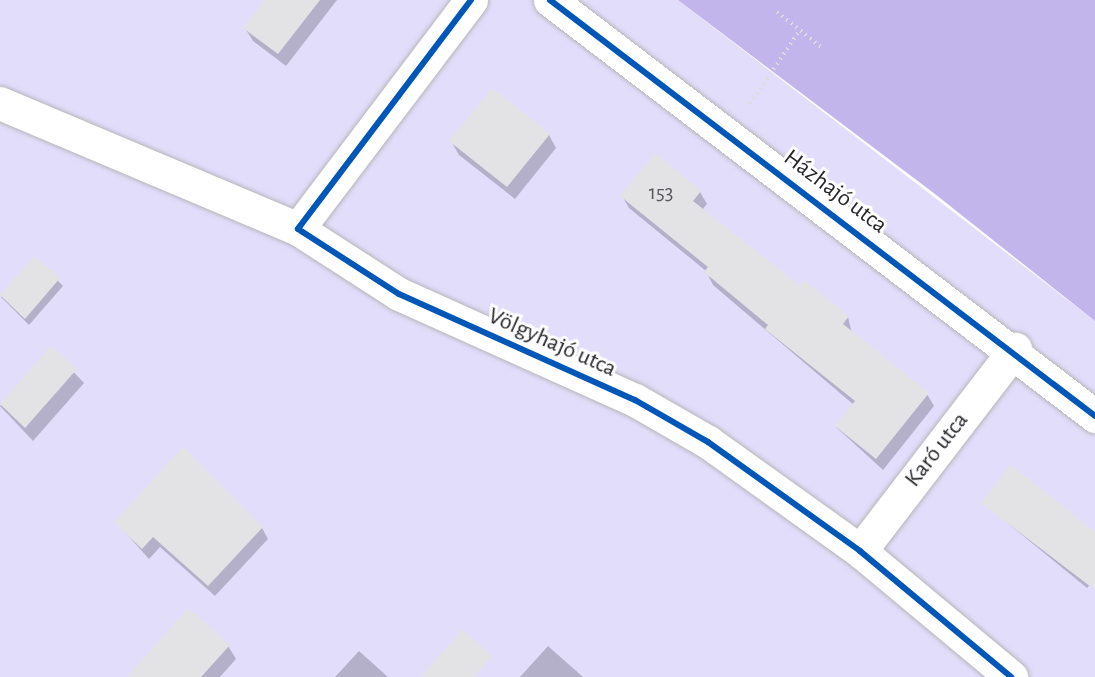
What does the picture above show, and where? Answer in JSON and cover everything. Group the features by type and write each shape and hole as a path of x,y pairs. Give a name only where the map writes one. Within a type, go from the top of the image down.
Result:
{"street":[{"path":"298,229 471,0"},
{"name":"Házhajó utca","path":"550,0 1015,349 1095,416"},
{"name":"Völgyhajó utca","path":"0,103 298,229 399,294 635,400 708,442 860,551 1011,677"},
{"name":"Karó utca","path":"860,551 1015,349"}],"path":[{"path":"777,12 821,47"},
{"path":"746,110 800,30"}],"shaded area":[{"path":"0,0 678,0 1095,321 1095,677 0,677"},
{"path":"678,0 1095,0 1095,321 935,194"}],"building":[{"path":"265,0 320,0 278,54 243,28"},
{"path":"492,88 550,134 507,187 449,141"},
{"path":"655,153 701,191 693,201 800,286 804,280 849,316 843,324 929,393 876,459 835,426 855,401 765,329 768,325 704,272 708,267 620,196"},
{"path":"34,256 60,278 25,319 0,295"},
{"path":"51,346 77,369 25,428 0,404"},
{"path":"183,447 263,527 208,586 153,537 142,549 114,522"},
{"path":"1011,465 1095,532 1095,590 981,503"},
{"path":"188,608 230,645 201,677 127,677"},
{"path":"462,630 492,656 474,677 421,677"}],"cycle path":[{"path":"471,0 298,229 399,294 635,400 708,442 860,551 1011,677"},
{"path":"550,0 1095,416"}]}
